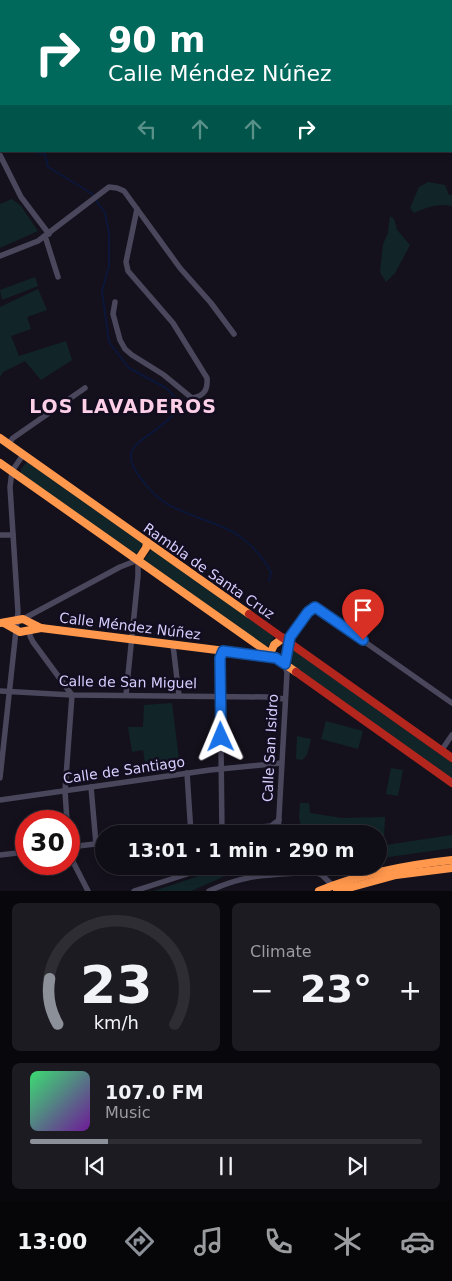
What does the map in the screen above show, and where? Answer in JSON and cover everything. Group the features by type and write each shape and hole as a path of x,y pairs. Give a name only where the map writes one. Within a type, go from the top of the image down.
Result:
{"main road":[{"name":"Rambla de Santa Cruz","path":"0,438 452,758"},
{"path":"0,462 452,783"},
{"path":"138,560 146,548 147,542"},
{"path":"2,623 20,617"},
{"name":"Calle Méndez Núñez","path":"20,617 41,628"},
{"path":"2,623 16,630"},
{"name":"Calle Méndez Núñez","path":"16,630 41,628 273,656"},
{"path":"273,656 274,646 285,640 288,652 285,664"},
{"path":"336,889 402,866 452,860"},
{"path":"319,891 336,889 396,875 452,868"}],"street":[{"path":"0,156 21,198 47,235 58,277"},
{"path":"0,256 47,235 109,187 118,188 124,192 180,268 211,303 234,334"},
{"path":"116,302 114,314 120,340 132,355 164,375 192,398 205,392 208,386 207,378 173,322 128,271 126,262 137,209"},
{"path":"8,444 13,438 85,388"},
{"path":"0,778 2,745 16,630 20,617 10,487 12,471 23,454"},
{"path":"0,535 13,535"},
{"path":"20,617 120,567 138,560 126,695"},
{"path":"285,640 311,608 319,609 452,702"},
{"path":"30,630 33,642 72,694 65,791 66,810"},
{"path":"173,644 179,696"},
{"path":"222,825 220,658 223,651"},
{"name":"Calle San Isidro","path":"279,825 285,664"},
{"name":"Calle de San Miguel","path":"0,691 285,699"},
{"path":"441,750 452,735"},
{"name":"Calle de Santiago","path":"0,800 221,768 282,763"},
{"path":"187,773 191,825"},
{"path":"91,787 95,833"},
{"path":"272,825 279,820"},
{"path":"80,846 95,844"},
{"path":"0,855 15,853"},
{"path":"208,891 232,881 251,876 314,872 322,875 336,889"},
{"path":"80,875 88,891"},
{"path":"134,891 146,890 187,875"}],"green space":[{"path":"428,182 445,185 449,195 452,195 452,206 433,206 414,213 410,208 419,187"},
{"path":"12,199 21,206 38,231 0,248 0,204"},
{"path":"390,216 394,219 397,230 410,245 395,273 386,282 380,272 383,244 388,233"},
{"path":"35,277 38,286 2,300 0,290"},
{"path":"38,289 47,310 27,317 31,329 11,336 19,356 66,341 72,360 41,380 25,361 3,372 0,377 0,307"},
{"path":"27,462 142,543 141,549 136,554 21,474 21,469"},
{"path":"152,549 274,636 272,643 266,647 144,560"},
{"path":"293,649 452,763 452,779 292,666"},
{"path":"172,703 180,768 147,774 143,750 132,752 128,727 143,727 144,705"},
{"path":"326,721 363,731 358,749 321,739"},
{"path":"297,736 311,739 307,755 302,760 296,759"},
{"path":"391,768 403,770 398,796 386,794"},
{"path":"300,803 309,803 310,813 342,818 385,817 385,825 300,825"},
{"path":"452,835 452,848 387,858 387,845"},
{"path":"201,875 227,875 191,891 154,891"}],"waterway":[{"path":"32,152 44,154"},
{"path":"44,152 48,167 91,193 105,213 109,234 109,266 102,291 109,342 129,368 166,388 176,398 176,410 170,418 133,449 131,458 134,469 153,492 167,504 219,525 238,535 248,543 271,572 269,581"}],"traffic: fast":[{"path":"285,664 288,642"}],"traffic: slow":[{"path":"0,438 249,614"},
{"path":"0,463 296,672"},
{"path":"138,560 146,548 147,542"},
{"path":"0,623 23,619 41,628 273,657"},
{"path":"4,623 20,632 41,628"},
{"path":"270,654 274,645 283,638"},
{"path":"319,891 351,879 384,871 452,860"},
{"path":"337,891 396,875 452,868"}],"traffic: jam":[{"path":"249,614 452,758"},
{"path":"296,672 452,783"}],"district":[{"name":"LOS LAVADEROS","path":"123,406"}],"route":[{"path":"221,737 220,658 223,651 276,658 285,664 290,637 311,608 315,607 363,640"}]}
